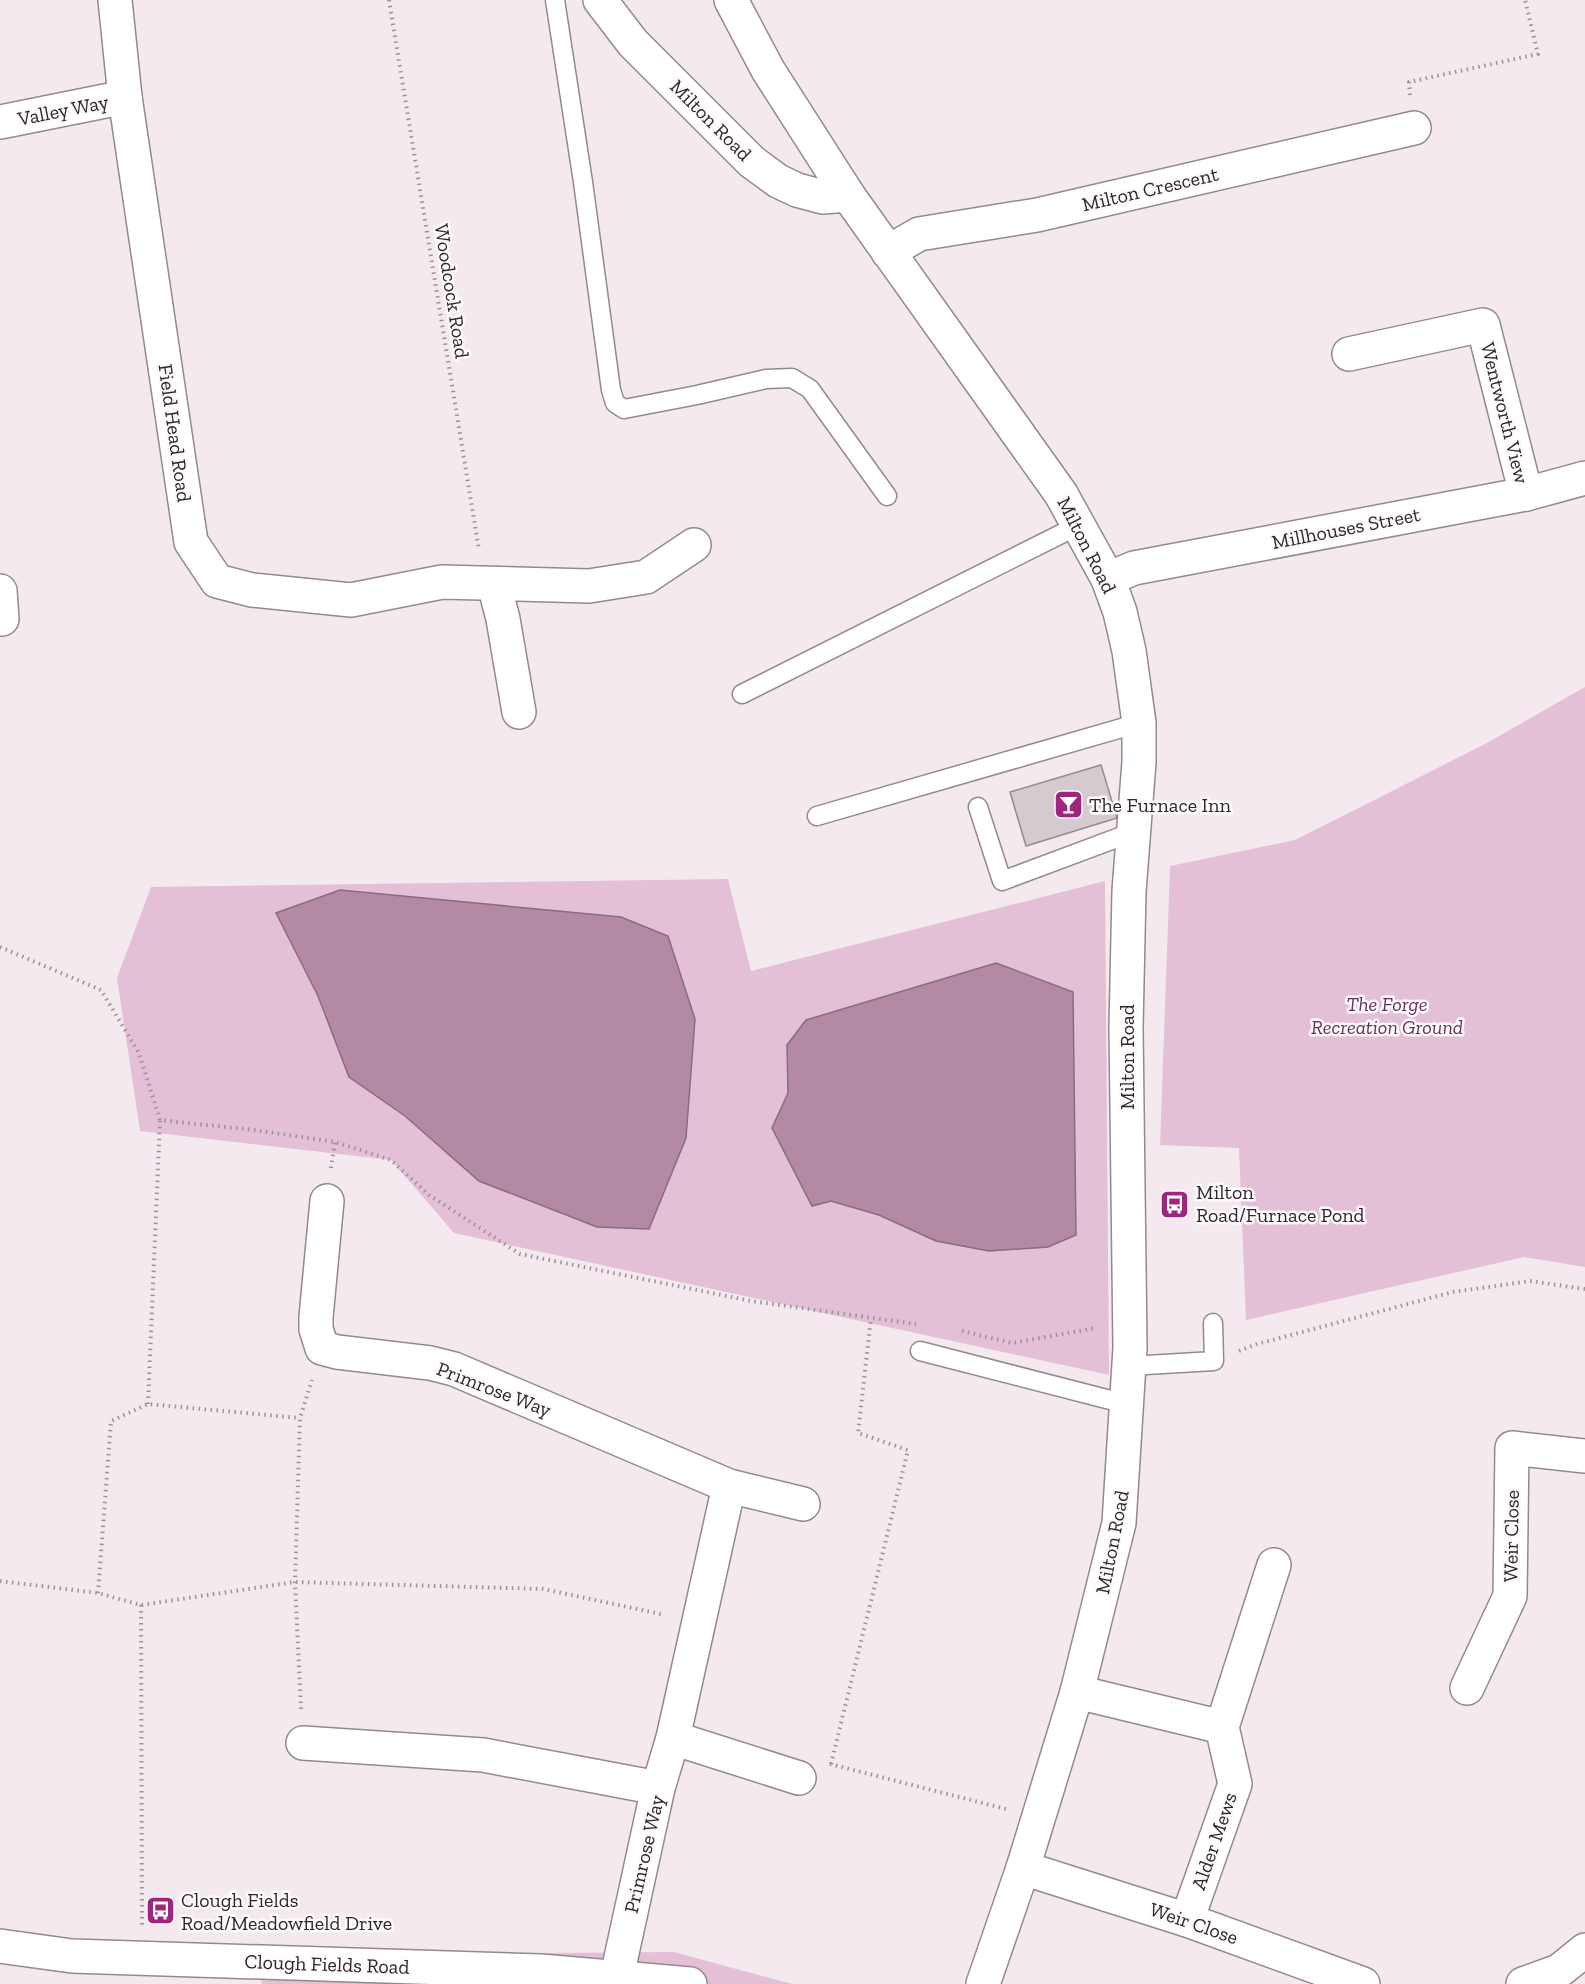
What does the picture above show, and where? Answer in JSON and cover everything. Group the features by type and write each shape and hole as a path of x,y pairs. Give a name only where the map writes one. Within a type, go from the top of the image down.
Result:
{"street":[{"name":"Field Head Road","path":"115,0 125,98 191,542 217,581 252,590 351,600 442,582 589,586 646,577 694,545"},
{"name":"Milton Road","path":"600,0 633,43 752,162 778,181 797,190 823,197 848,195"},
{"name":"Milton Road","path":"730,0 768,70 848,195 1061,494 1079,525 1108,579 1120,612 1129,651 1139,723 1129,891 1126,1027 1129,1366 1119,1523 1077,1692 1023,1868 983,1984"},
{"name":"Valley Way","path":"0,122 125,98"},
{"name":"Milton Crescent","path":"888,252 919,234 1037,215 1414,128"},
{"name":"Wentworth View","path":"1350,354 1483,325 1526,494"},
{"name":"Millhouses Street","path":"1108,579 1134,568 1526,494 1585,478"},
{"path":"494,584 503,619 519,712"},
{"path":"322,1348 316,1329 316,1317 327,1201"},
{"name":"Primrose Way","path":"322,1348 337,1352 430,1363 454,1369 729,1486 803,1504"},
{"name":"Weir Close","path":"1467,1688 1510,1596 1512,1448 1585,1456"},
{"name":"Primrose Way","path":"617,1976 658,1788 673,1738 729,1486"},
{"name":"Alder Mews","path":"1187,1920 1234,1784 1222,1727 1274,1565"},
{"path":"1077,1692 1222,1727"},
{"path":"673,1738 799,1778"},
{"path":"303,1743 483,1755 658,1788"},
{"name":"Weir Close","path":"1023,1868 1187,1920 1363,1984"},
{"name":"Clough Fields Road","path":"0,1946 71,1970 142,1958 541,1971 690,1984"},
{"path":"1523,1984 1559,1971 1585,1950"}],"lane":[{"path":"555,0 610,390 615,403 624,409 766,379 792,378 810,389 887,496"},
{"path":"742,694 1079,525"},
{"path":"817,816 1139,723"},
{"path":"978,807 1002,881 1133,832"},
{"path":"1129,1366 1214,1361 1213,1323"},
{"path":"920,1351 1126,1404"}],"path":[{"name":"Woodcock Road","path":"389,0 479,551 494,584"},
{"path":"1414,128 1409,82 1538,54 1525,0"},
{"path":"0,947 101,990 139,1053 160,1120 148,1404"},
{"path":"160,1120 254,1130 335,1142 391,1160 429,1195 520,1254 751,1301 917,1324"},
{"path":"1214,1361 1257,1344 1454,1292 1530,1281 1585,1289"},
{"path":"831,1764 908,1450 858,1432 871,1318"},
{"path":"961,1331 1012,1342 1129,1322"},
{"path":"303,1743 295,1582 300,1418 322,1348"},
{"path":"98,1593 111,1421 148,1404 300,1418"},
{"path":"0,1581 98,1593 141,1605 295,1582 543,1589 698,1622"},
{"path":"141,1605 142,1958"},
{"path":"799,1778 831,1764 1038,1818"}],"green space":[{"name":"The Forge Recreation Ground","path":"1585,687 1585,1267 1524,1257 1246,1320 1239,1148 1160,1145 1170,866 1295,840 1487,743"},
{"path":"728,879 751,971 1105,881 1109,1375 454,1233 391,1160 140,1131 117,978 151,887"},
{"path":"674,1952 792,1984 262,1984 258,1955"}],"shaded area":[{"path":"340,890 621,917 668,936 695,1019 686,1138 649,1229 597,1227 479,1181 405,1116 349,1077 318,996 276,913"},
{"path":"996,963 1073,992 1076,1235 1048,1247 989,1251 936,1241 879,1215 831,1201 812,1206 772,1128 788,1093 787,1045 806,1020"}],"building":[{"path":"1101,765 1117,818 1026,846 1010,792"}],"place":[{"name":"The Furnace Inn","path":"1068,805"},
{"name":"Milton Road/Furnace Pond","path":"1175,1204"},
{"name":"Clough Fields Road/Meadowfield Drive","path":"160,1911"}]}
